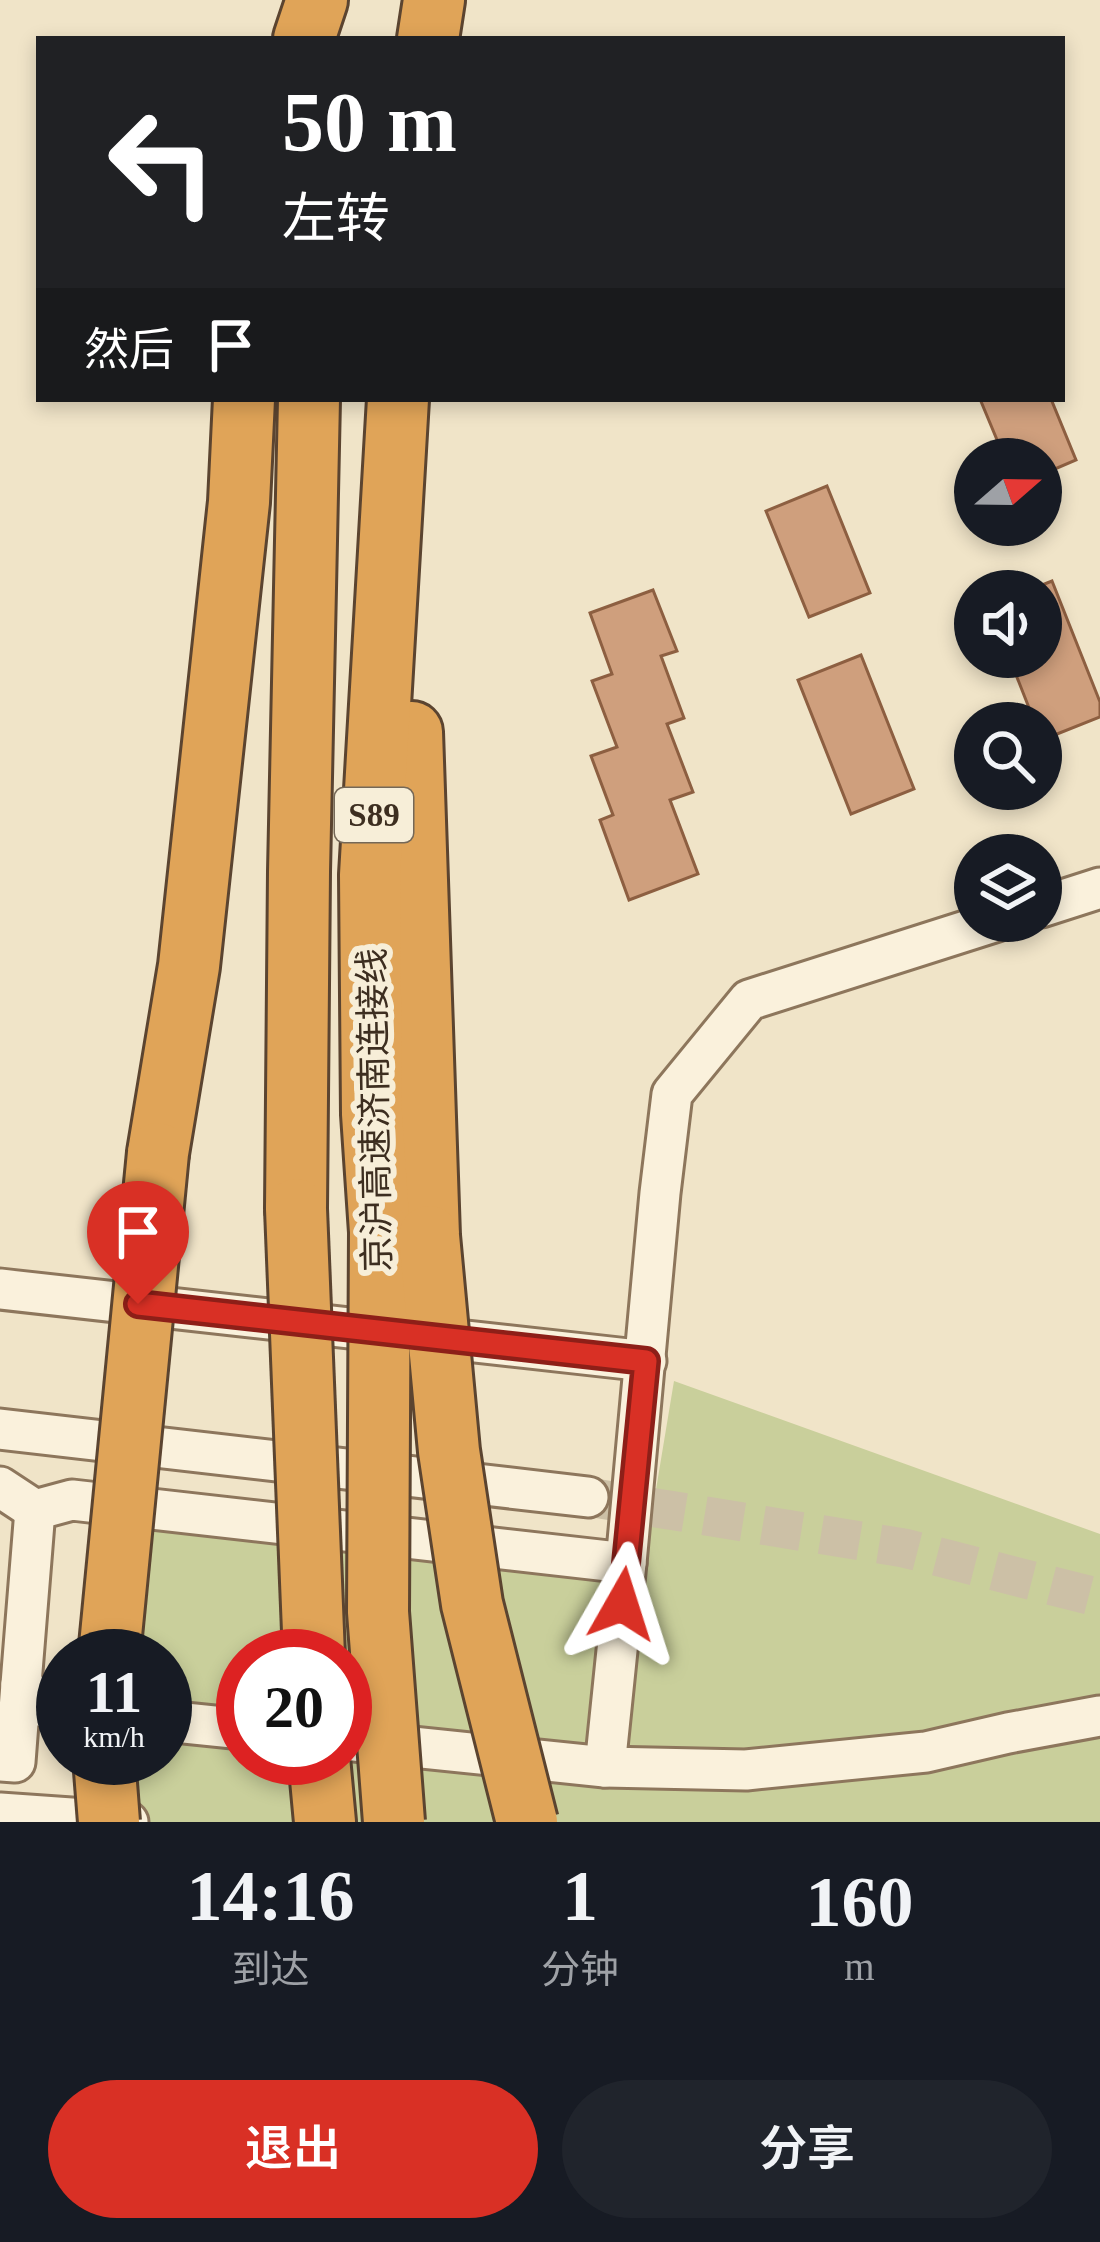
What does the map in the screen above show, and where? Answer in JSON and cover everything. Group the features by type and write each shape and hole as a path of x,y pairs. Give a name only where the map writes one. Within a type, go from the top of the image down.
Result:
{"highway":[{"path":"305,36 321,0"},
{"path":"321,0 323,36"},
{"path":"428,36 434,0"},
{"path":"112,1629 158,1153 189,966 239,502 244,402"},
{"name":"京沪高速济南连接线","path":"309,402 296,1209 313,1629"},
{"path":"398,402 395,479 415,767 404,1234 449,1451 472,1604 527,1822"},
{"name":"京沪高速济南连接线","path":"394,1822 378,1612 404,1234"},
{"path":"107,1785 110,1822"},
{"path":"322,1785 325,1822"}],"lane":[{"path":"1062,900 1100,888"},
{"path":"605,1767 672,1094 749,1000 954,935"},
{"path":"0,1288 646,1361"},
{"path":"0,1429 588,1497"},
{"path":"0,1487 35,1510 72,1500 626,1563"},
{"path":"0,1761 15,1762 35,1510"},
{"path":"21,1684 36,1698"},
{"path":"372,1743 605,1767 746,1770 926,1752 1100,1716"},
{"path":"0,1814 128,1822"}],"green space":[{"path":"674,1381 1100,1534 1100,1822 77,1822 79,1785 192,1785 192,1629 92,1629 101,1518 644,1562"}],"building":[{"path":"981,402 1052,402 1076,460 1062,466 1062,438 996,438"},
{"path":"827,486 870,593 809,617 766,511"},
{"path":"653,590 677,651 661,656 684,718 667,724 693,792 670,800 698,874 629,900 600,820 613,815 591,756 617,747 592,681 612,674 590,613"},
{"path":"1062,606 1100,702 1100,717 1062,732 1062,702 1027,702 1017,678 1062,678"},
{"path":"861,655 914,789 851,814 798,680"}],"tunnel":[{"path":"588,1497 904,1548 1100,1598"}],"route":[{"path":"138,1304 646,1361 622,1604"}]}
